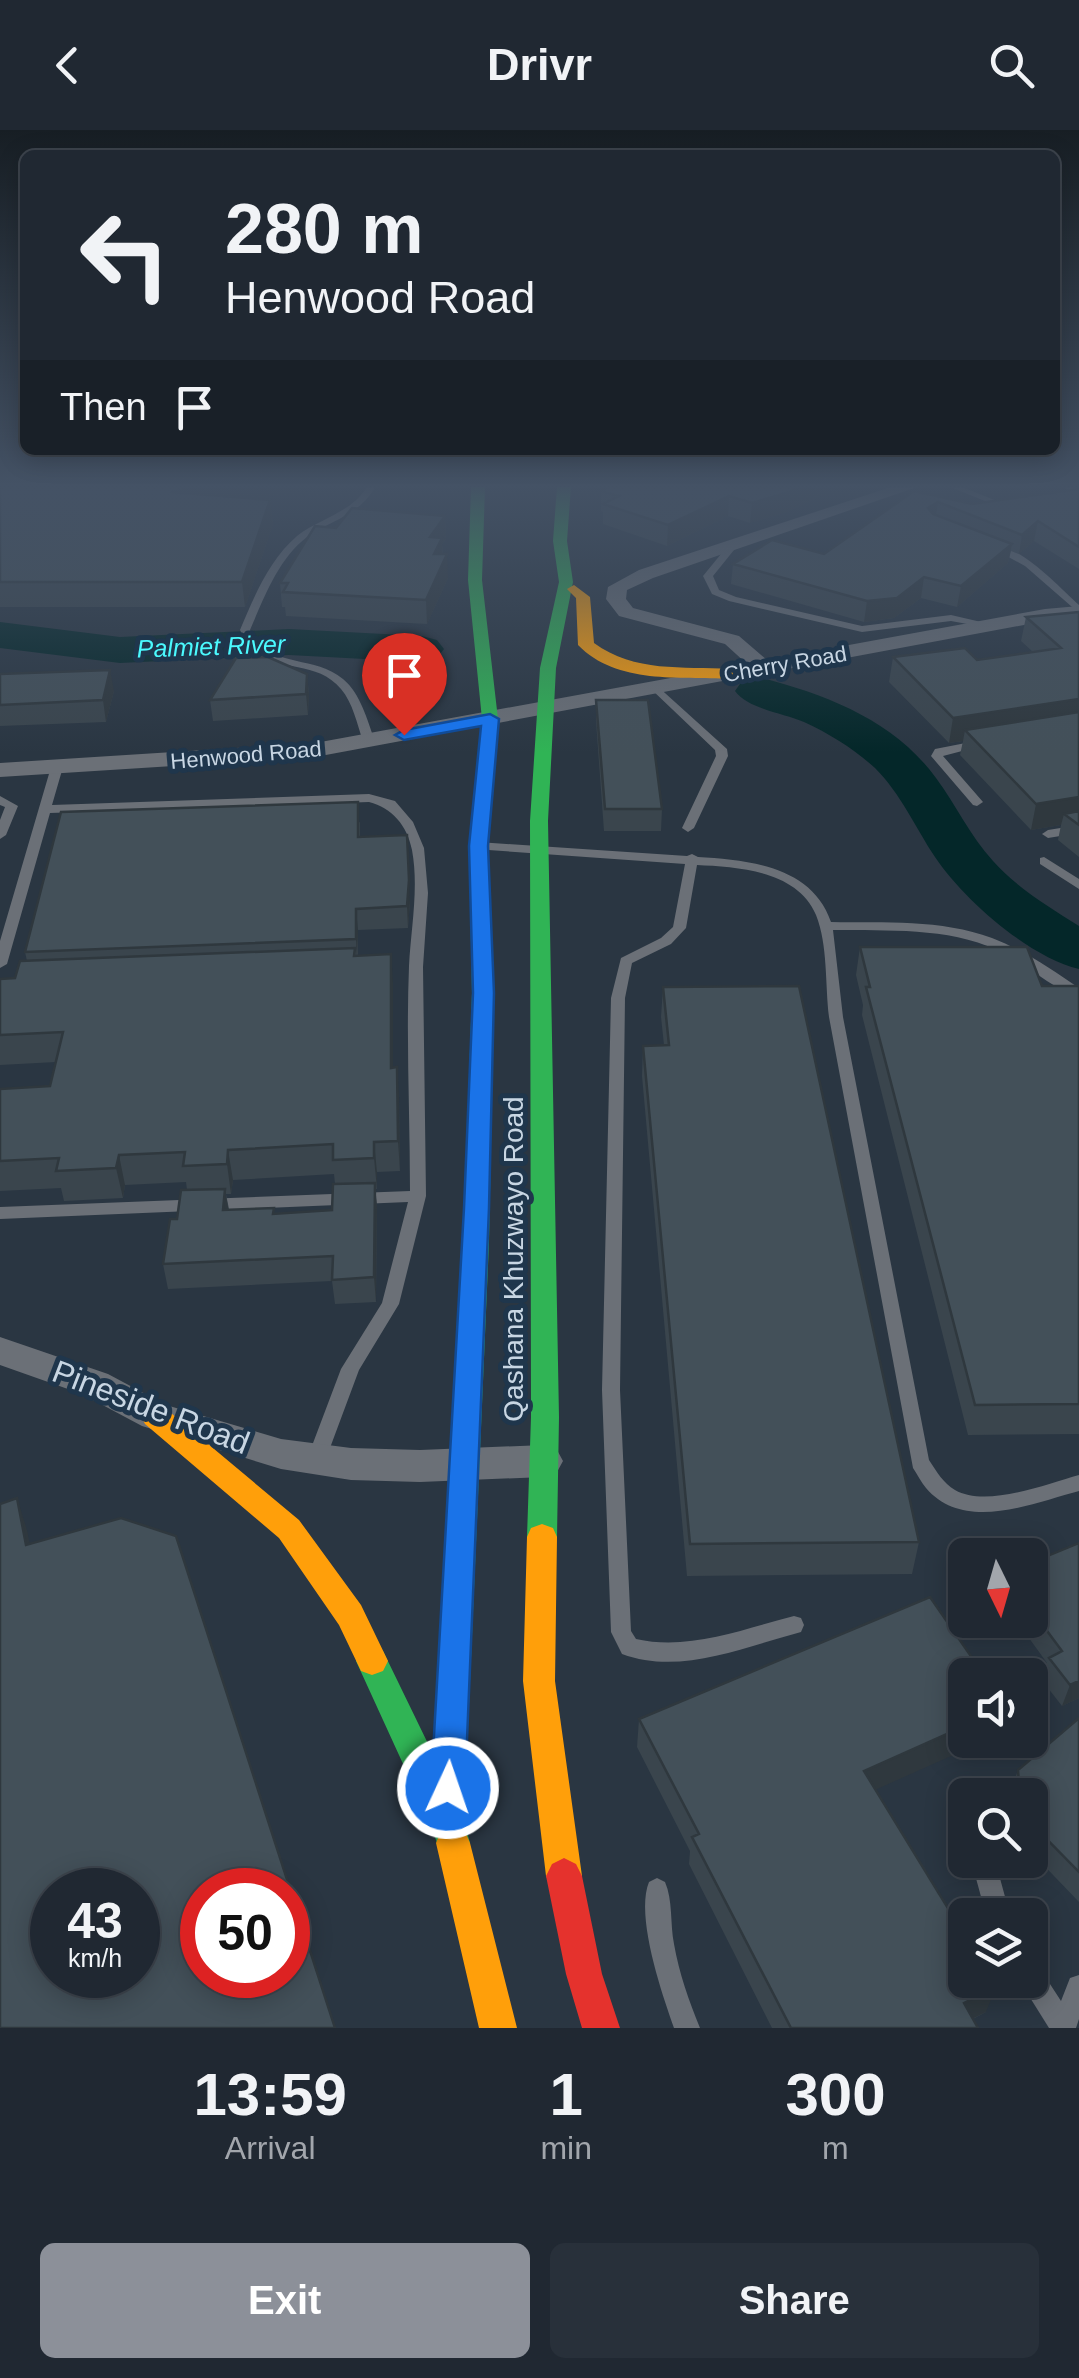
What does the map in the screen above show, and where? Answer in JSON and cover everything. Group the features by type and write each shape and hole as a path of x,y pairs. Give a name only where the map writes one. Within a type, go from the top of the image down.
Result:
{"main road":[{"name":"Qashana Khuzwayo Road","path":"475,576 490,719 478,846 483,993 447,1820 498,2028"},
{"name":"Qashana Khuzwayo Road","path":"565,576 548,668 540,850 544,1461 539,1682 557,1844 584,1974 601,2028"},
{"path":"566,582 583,597 586,645 601,660 635,670 699,669 730,674"},
{"path":"155,1416 289,1529 350,1615 447,1820"}],"street":[{"path":"643,576 618,588 616,599 626,612 732,640 765,668"},
{"name":"Cherry Road","path":"490,719 1079,611"},
{"name":"Henwood Road","path":"0,770 266,756 490,719"},
{"name":"Pineside Road","path":"0,1352 95,1384 155,1416 281,1454 351,1464 544,1461"}],"lane":[{"path":"269,576 245,630 255,648 342,683 369,740"},
{"path":"708,576 715,592 733,599 862,629 951,618 988,625"},
{"path":"1041,576 1079,611"},
{"path":"655,687 721,749 722,756 688,828"},
{"path":"978,802 937,756 946,749 990,742"},
{"path":"0,964 57,767"},
{"path":"46,809 369,798 387,802 407,822 418,848 418,1196 390,1304 350,1369 316,1459"},
{"path":"0,800 10,802 12,808 0,835"},
{"path":"1048,834 1079,829"},
{"path":"478,846 745,864 780,876 806,892 819,907 826,926 832,993 886,1263 920,1462 926,1477 950,1500 981,1506 1079,1483"},
{"path":"692,858 679,928 666,941 626,961 618,998 611,1390 621,1632 630,1647 650,1654 688,1650 794,1625"},
{"path":"1044,861 1079,886"},
{"path":"826,926 923,928 976,938 1011,952 1079,994"},
{"path":"397,968 416,967"},
{"path":"0,1213 418,1196"},
{"path":"657,1890 657,1925 668,1974 687,2028"},
{"path":"1063,2028 1079,1988"},
{"path":"1044,1998 1063,2028"}],"building":[{"path":"0,576 244,576 242,582 0,582"},
{"path":"285,576 437,576 426,600 283,592 288,583 280,583"},
{"path":"775,576 974,576 961,586 924,577 897,598 867,601"},
{"path":"1079,612 1079,699 953,718 893,657 965,648 977,660 1061,648 1026,617"},
{"path":"268,657 307,674 306,694 210,700 236,658"},
{"path":"110,670 103,700 0,705 0,674"},
{"path":"596,700 648,700 662,809 605,809"},
{"path":"1079,712 1079,797 1036,804 965,730"},
{"path":"358,802 358,837 407,835 409,880 407,906 356,909 356,939 25,952 61,812"},
{"path":"1079,811 1079,825 1064,814"},
{"path":"860,947 1027,947 1042,986 1079,986 1079,1404 975,1405 866,987 870,987"},
{"path":"355,948 354,956 391,954 391,1068 397,1067 398,1141 374,1142 374,1158 333,1160 333,1144 228,1150 227,1164 183,1166 185,1152 119,1155 116,1168 56,1171 59,1158 0,1161 0,1089 50,1086 63,1032 0,1035 0,979 15,978 20,961"},
{"path":"799,986 919,1542 690,1544 643,1046 669,1045 663,987"},
{"path":"375,1183 374,1277 332,1280 333,1256 163,1264 170,1219 177,1219 181,1190 225,1189 223,1210 274,1208 273,1214 332,1210 333,1184"},
{"path":"17,1498 26,1545 121,1518 176,1536 283,1868 180,1868 180,1998 310,1998 310,1951 335,2028 0,2028 0,1504"},
{"path":"1079,1543 1079,1681 1070,1685 1049,1658 1062,1651 1048,1632 1048,1556"},
{"path":"930,1597 948,1623 948,1638 958,1638 972,1658 948,1658 948,1734 864,1771 948,1908 948,1998 974,1998 964,2003 978,2028 791,2028 692,1837 699,1834 639,1719"},
{"path":"1079,1718 1079,1872 1048,1840 1048,1778 1019,1778 1018,1770 1032,1758 1048,1758 1048,1744"}],"waterway":[{"name":"Palmiet River","path":"0,635 120,650 289,642 422,649"},
{"name":"Palmiet River","path":"758,691 818,711 873,742 916,784 962,858 985,884 1079,952"}],"traffic: fast":[{"path":"453,1843 447,1820 476,1243 483,993 478,846 490,719 475,576"},
{"path":"542,1537 545,1417 539,821 548,668 565,576"},
{"path":"372,1661 444,1815"}],"traffic: slow":[{"path":"574,589 583,597 586,645 602,656 636,669 730,674"},
{"path":"155,1416 289,1529 350,1615 372,1661"},
{"path":"542,1537 539,1681 564,1876"},
{"path":"453,1843 498,2028"}],"traffic: jam":[{"path":"564,1876 584,1974 601,2028"}],"route":[{"path":"404,735 490,719 478,846 483,993 477,1208 448,1788"}]}
